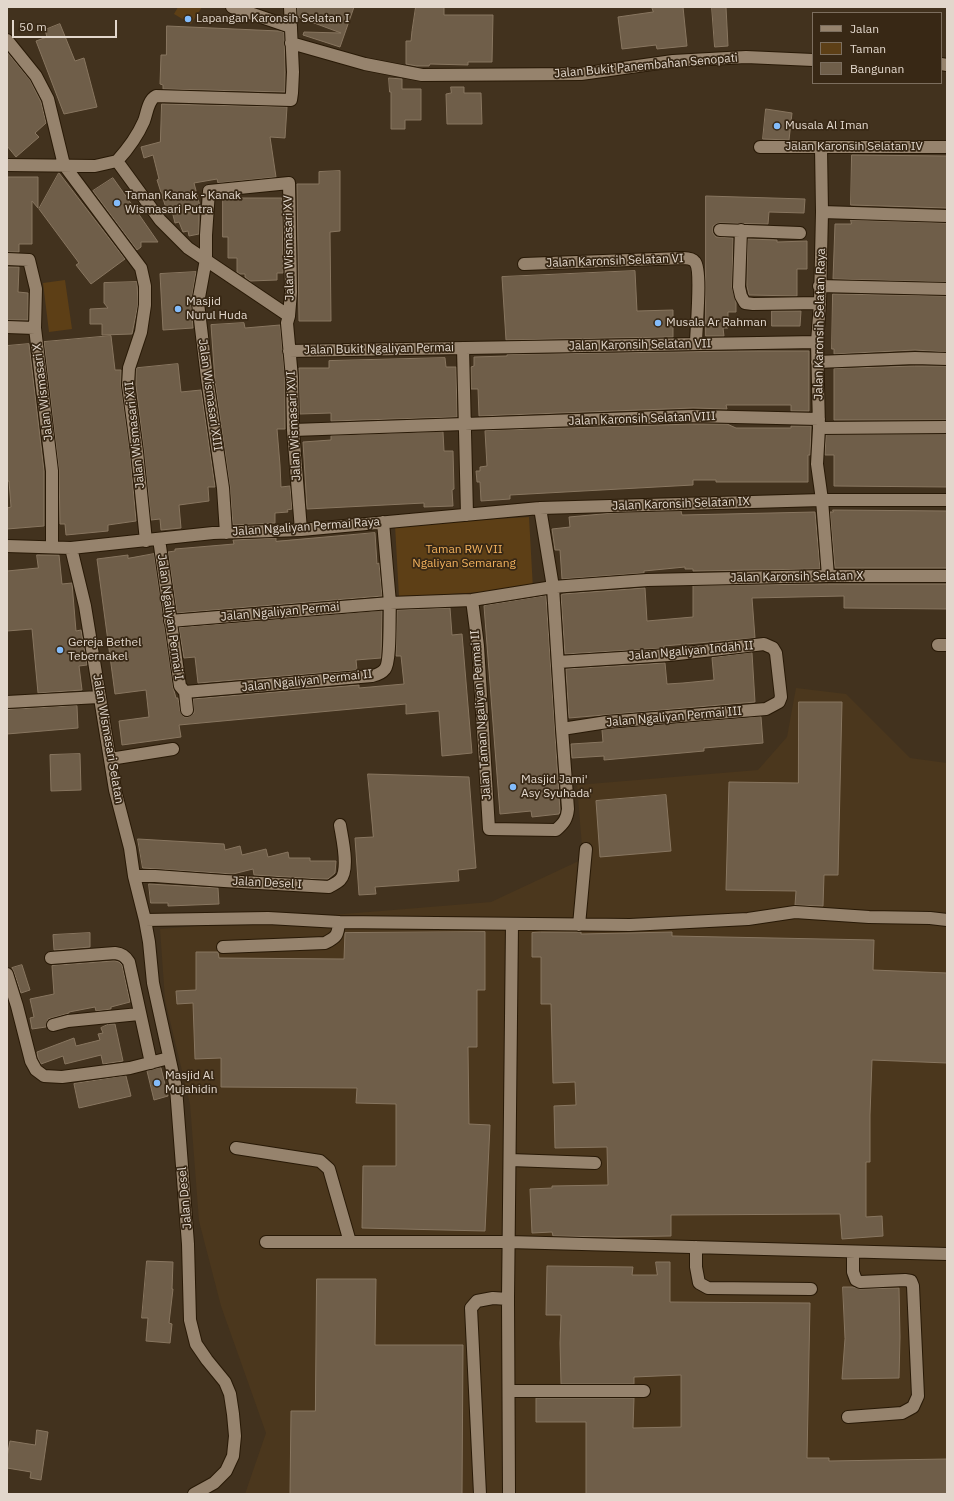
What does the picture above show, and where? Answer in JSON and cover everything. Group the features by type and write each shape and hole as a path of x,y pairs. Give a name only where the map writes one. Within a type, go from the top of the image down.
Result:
{"street":[{"path":"232,7 291,26"},
{"path":"8,164 95,166 117,161 131,145 144,121 152,99 156,96 291,100 293,72 290,7"},
{"path":"7,40 36,76 48,99 64,165"},
{"name":"Jalan Bukit Panembahan Senopati","path":"291,43 365,64 422,75 581,74 673,61 746,57 812,60"},
{"name":"Jalan Karonsih Selatan IV","path":"760,147 947,147"},
{"name":"Jalan Karonsih Selatan Raya","path":"821,147 822,212 819,286 820,302 817,342 819,424 817,464 822,500 828,576"},
{"path":"117,161 160,220 188,248 206,258 288,319"},
{"name":"Jalan Wismasari XII","path":"64,165 137,262 143,274 145,286 141,332 129,368 128,385 138,452 146,541"},
{"name":"Jalan Wismasari XV","path":"206,258 209,192 289,182 291,292 288,319"},
{"path":"822,212 947,216"},
{"path":"720,230 800,233"},
{"path":"741,230 739,287 741,296 745,303 820,302"},
{"name":"Jalan Wismasari X","path":"7,258 29,260 36,289 35,328 52,471 52,547"},
{"name":"Jalan Wismasari XIII","path":"206,258 198,303 223,488 226,533"},
{"name":"Jalan Karonsih Selatan VI","path":"524,264 683,258 691,259 696,262 698,282 696,344"},
{"path":"819,286 947,289"},
{"name":"Jalan Wismasari XVI","path":"288,319 292,378 293,430 301,530"},
{"path":"7,327 35,328"},
{"name":"Jalan Karonsih Selatan VII","path":"463,348 817,342"},
{"name":"Jalan Bukit Ngaliyan Permai","path":"289,351 463,348 467,515"},
{"path":"817,362 915,358 947,359"},
{"name":"Jalan Karonsih Selatan VIII","path":"465,425 693,416 819,424 947,427"},
{"path":"293,430 465,425"},
{"path":"822,500 947,500"},
{"name":"Jalan Karonsih Selatan IX","path":"540,508 822,500"},
{"path":"540,508 553,587 562,729"},
{"name":"Jalan Ngaliyan Permai Raya","path":"72,548 226,533 301,530 540,508"},
{"name":"Jalan Ngaliyan Permai II","path":"185,692 372,676 380,673 386,668 389,658 390,603 383,522"},
{"name":"Jalan Ngaliyan Permai I","path":"159,539 180,686 185,692 187,710"},
{"path":"7,546 72,548"},
{"name":"Jalan Wismasari Selatan","path":"72,548 85,606 115,790 130,848 134,876"},
{"name":"Jalan Karonsih Selatan X","path":"553,587 647,580 828,576 947,576"},
{"path":"390,603 472,600 553,587"},
{"name":"Jalan Taman Ngaliyan Permai II","path":"472,600 478,646 489,829 556,830 564,823 567,817 568,809 562,729"},
{"name":"Jalan Ngaliyan Permai","path":"170,621 390,603"},
{"name":"Jalan Ngaliyan Indah II","path":"558,662 669,655 764,644 773,648 776,653 781,697"},
{"path":"7,702 99,697"},
{"name":"Jalan Ngaliyan Permai III","path":"562,729 607,722 766,709 779,702 781,697"},
{"path":"110,759 173,749"},
{"name":"Jalan Desel I","path":"134,876 329,886 340,881 345,873 340,825"},
{"path":"579,925 586,850"},
{"name":"Jalan Desel","path":"134,876 145,920 153,983 176,1088 188,1236 190,1320 196,1344 225,1382 230,1394 235,1436 233,1456 226,1471 214,1483 194,1494"},
{"path":"145,920 268,918 339,922 630,925 748,919 795,912 870,918 947,920"},
{"path":"223,947 325,943 334,939 338,932 339,922"},
{"path":"509,1494 508,1299 512,924"},
{"path":"51,958 115,953 122,954 126,958 129,962 139,1014 151,1063"},
{"path":"7,974 31,1061 36,1070 44,1076 62,1077 130,1068 169,1058"},
{"path":"53,1025 68,1021 139,1014"},
{"path":"236,1148 320,1161 329,1169 350,1242"},
{"path":"510,1160 595,1163"},
{"path":"266,1242 509,1242 947,1254"},
{"path":"696,1246 696,1267 699,1283 708,1288 811,1289"},
{"path":"848,1418 902,1413 913,1407 918,1396 913,1286 911,1281 860,1282 856,1280 853,1272 853,1252"},
{"path":"480,1494 471,1308 477,1301 493,1298 508,1299"},
{"path":"509,1391 644,1391"}],"shaded area":[{"path":"796,688 846,694 910,758 947,763 947,1494 245,1494 266,1433 221,1306 199,1221 190,1104 165,1000 160,929 491,902 583,859 577,785 758,770 787,737"}],"green space":[{"name":"Lapangan Karonsih Selatan I","path":"178,7 202,7 191,24 174,14"},
{"path":"65,280 72,329 49,332 43,283"},
{"name":"Taman RW VII Ngaliyan Semarang","path":"529,517 533,589 399,597 395,525"}],"building":[{"path":"298,7 354,7 340,47 303,35 304,32 341,33 298,17"},
{"path":"416,7 444,7 444,15 493,15 492,62 468,62 468,65 430,64 429,66 406,64 406,41 411,41"},
{"path":"652,7 683,7 687,46 657,49 656,45 622,49 618,17 653,12"},
{"path":"712,7 726,7 728,46 715,47"},
{"path":"60,24 75,61 84,58 97,107 64,114 36,41 47,37 45,30"},
{"path":"167,26 284,32 285,92 163,89 163,85 160,84 161,55 166,55"},
{"path":"7,52 30,80 41,102 46,123 35,133 39,137 16,157 7,146"},
{"path":"389,78 402,79 402,89 421,89 421,120 405,120 405,129 391,129 391,92"},
{"path":"451,87 464,87 464,93 481,93 482,124 447,124 446,94 451,93"},
{"path":"162,104 287,107 285,138 270,137 276,177 218,183 217,179 194,183 200,206 199,234 189,236 188,231 183,232 179,222 175,223 171,207 166,208 157,180 159,179 153,155 144,158 141,147 160,142"},
{"name":"Musala Al Iman","path":"766,109 792,113 789,140 763,139"},
{"path":"852,155 947,156 947,208 851,205"},
{"path":"340,171 340,231 330,232 331,321 299,321 297,184 319,184 319,172"},
{"path":"59,173 125,259 91,284 76,265 79,263 39,209"},
{"path":"7,177 38,177 38,208 32,201 32,244 19,244 19,252 7,252"},
{"name":"Taman Kanak - Kanak Wismasari Putra","path":"113,178 158,242 141,242 141,247 137,250 93,191"},
{"path":"706,196 805,199 804,213 769,212 768,224 720,223 713,226 713,233 716,237 733,238 732,287 736,302 736,312 728,312 728,328 723,328 724,336 706,336"},
{"path":"223,198 282,198 283,273 277,273 277,280 250,281 245,277 245,274 240,274 237,272 237,258 228,258 228,237 223,237"},
{"path":"851,220 947,223 947,282 833,279 835,224 851,224"},
{"path":"748,239 777,240 777,242 807,241 807,269 797,269 797,296 749,295 747,286"},
{"path":"7,267 19,267 18,292 28,293 28,320 7,320"},
{"path":"635,271 637,311 673,310 673,337 506,340 502,277"},
{"name":"Masjid Nurul Huda","path":"196,272 191,302 193,328 163,330 160,274"},
{"path":"137,282 138,304 132,334 102,335 102,324 90,324 90,309 108,308 104,303 104,283"},
{"path":"833,294 947,296 947,352 915,350 834,354 834,349 832,349"},
{"path":"772,311 801,311 800,326 772,326"},
{"path":"244,323 245,328 280,325 285,378 285,429 277,429 281,487 290,486 292,509 287,510 288,512 275,513 275,523 233,525 230,487 215,381 211,325"},
{"path":"111,336 115,370 121,370 121,386 130,453 136,521 108,525 108,531 66,535 65,524 60,524 59,470 44,342"},
{"path":"29,344 44,471 44,526 7,529 7,508 11,507 9,481 7,481 7,346"},
{"path":"809,351 809,411 791,411 791,405 726,405 727,409 693,408 479,416 478,389 471,389 471,367 474,366 474,357 507,355"},
{"path":"445,358 446,367 456,367 457,417 331,421 331,413 300,414 299,368 329,368 329,361"},
{"path":"178,364 181,392 201,390 215,487 208,487 209,501 179,505 181,528 161,530 160,519 151,520 136,385 136,369"},
{"path":"947,366 947,420 834,420 834,369"},
{"path":"727,424 736,428 791,428 791,426 811,426 810,455 808,455 808,482 716,482 716,480 693,480 693,485 510,495 510,499 481,501 480,482 477,482 476,471 480,471 480,467 487,466 485,431"},
{"path":"443,432 444,451 453,451 453,506 424,507 424,503 307,509 303,442 331,440 331,436"},
{"path":"947,434 947,487 834,486 834,455 825,455 826,435"},
{"path":"833,510 947,511 947,568 835,568 830,512 833,512"},
{"path":"681,511 682,515 815,512 820,569 693,571 693,569 685,569 685,567 644,571 644,573 562,579 560,550 555,550 552,529 570,527 569,517 613,513"},
{"path":"375,533 377,564 379,563 382,596 177,613 168,552 175,551 175,549 234,544 233,540 276,538 276,541"},
{"path":"154,554 173,687 176,698 178,698 180,711 184,717 188,717 194,713 193,699 359,685 359,688 404,684 401,656 396,656 397,610 450,608 452,635 462,634 472,753 442,756 439,711 406,714 406,704 179,725 181,737 122,745 119,721 149,717 146,690 115,694 97,559 128,555 128,558"},
{"path":"37,555 59,555 62,584 72,583 76,631 81,630 87,665 79,666 82,690 38,693 32,629 7,631 7,571 38,568"},
{"path":"947,584 947,609 844,608 844,596 752,598 755,638 664,646 664,648 565,654 561,595 563,594 645,588 647,621 693,617 693,586"},
{"path":"546,596 560,811 559,814 532,817 531,811 500,814 484,606"},
{"path":"382,611 381,658 356,660 357,670 198,683 195,657 184,658 179,628"},
{"path":"752,653 755,702 569,718 566,669 665,663 667,684 683,683 714,680 712,658"},
{"path":"799,702 842,702 838,875 824,875 823,906 795,905 796,891 726,890 729,782 798,783"},
{"path":"77,706 78,728 7,734 7,710"},
{"path":"761,717 763,743 704,748 704,751 604,760 604,756 572,758 571,744 603,742 602,730"},
{"path":"80,754 81,790 51,791 50,755"},
{"path":"368,774 469,777 476,868 458,870 459,881 375,887 376,894 359,895 355,838 373,837"},
{"path":"666,795 671,851 600,857 596,801"},
{"path":"138,839 224,844 225,850 240,846 242,855 266,849 268,857 288,852 289,858 310,858 310,861 336,861 335,873 328,879 320,879 254,875 253,869 233,874 143,868"},
{"path":"149,884 218,888 219,904 168,906 168,903 151,903"},
{"path":"485,932 485,990 477,990 477,1047 468,1047 469,1124 490,1125 485,1231 362,1228 363,1166 396,1166 396,1104 356,1103 357,1088 221,1087 221,1058 195,1059 193,1003 177,1004 176,991 196,990 196,952 218,952 219,958 344,959 345,933"},
{"path":"581,932 581,934 672,932 672,936 874,940 873,970 947,973 947,1063 872,1060 870,1162 866,1162 866,1217 882,1216 883,1236 842,1239 840,1214 671,1215 671,1236 553,1236 552,1232 532,1233 530,1189 552,1188 552,1186 608,1185 607,1147 555,1148 554,1106 576,1105 575,1082 553,1083 551,1004 541,1004 541,957 532,957 532,933"},
{"path":"90,933 90,947 54,950 53,935"},
{"path":"115,961 122,965 130,1002 111,1007 111,1009 96,1011 95,1007 69,1012 48,1019 46,1027 32,1029 30,1018 34,1017 30,999 54,994 52,966"},
{"path":"22,965 30,990 21,993 12,968"},
{"path":"109,1024 115,1024 123,1061 103,1064 101,1055 65,1064 63,1056 41,1064 37,1052 74,1038 76,1046 100,1040 98,1034 103,1033 101,1028"},
{"name":"Masjid Al Mujahidin","path":"161,1068 168,1096 154,1100 147,1071"},
{"path":"126,1076 131,1096 79,1108 74,1084"},
{"path":"147,1261 173,1262 173,1289 169,1323 172,1324 170,1343 146,1341 148,1318 142,1318"},
{"path":"656,1262 670,1262 670,1302 810,1303 807,1458 829,1458 829,1461 947,1459 947,1494 586,1494 586,1422 536,1422 536,1398 634,1398 633,1428 681,1427 681,1375 634,1377 634,1384 561,1384 561,1315 546,1315 547,1266 633,1267 632,1275 657,1275"},
{"path":"317,1279 376,1279 375,1345 463,1345 462,1494 290,1494 291,1411 315,1411"},
{"path":"843,1287 860,1289 899,1288 899,1378 842,1379 845,1339"},
{"path":"37,1430 48,1432 41,1480 30,1478 31,1472 7,1468 7,1457 10,1441 35,1445"}],"place":[{"name":"Lapangan Karonsih Selatan I","path":"188,19"},
{"name":"Musala Al Iman","path":"777,126"},
{"name":"Taman Kanak - Kanak Wismasari Putra","path":"117,203"},
{"name":"Masjid Nurul Huda","path":"178,309"},
{"name":"Musala Ar Rahman","path":"658,323"},
{"name":"Gereja Bethel Tebernakel","path":"60,650"},
{"name":"Masjid Jami' Asy Syuhada'","path":"513,787"},
{"name":"Masjid Al Mujahidin","path":"157,1083"}]}
